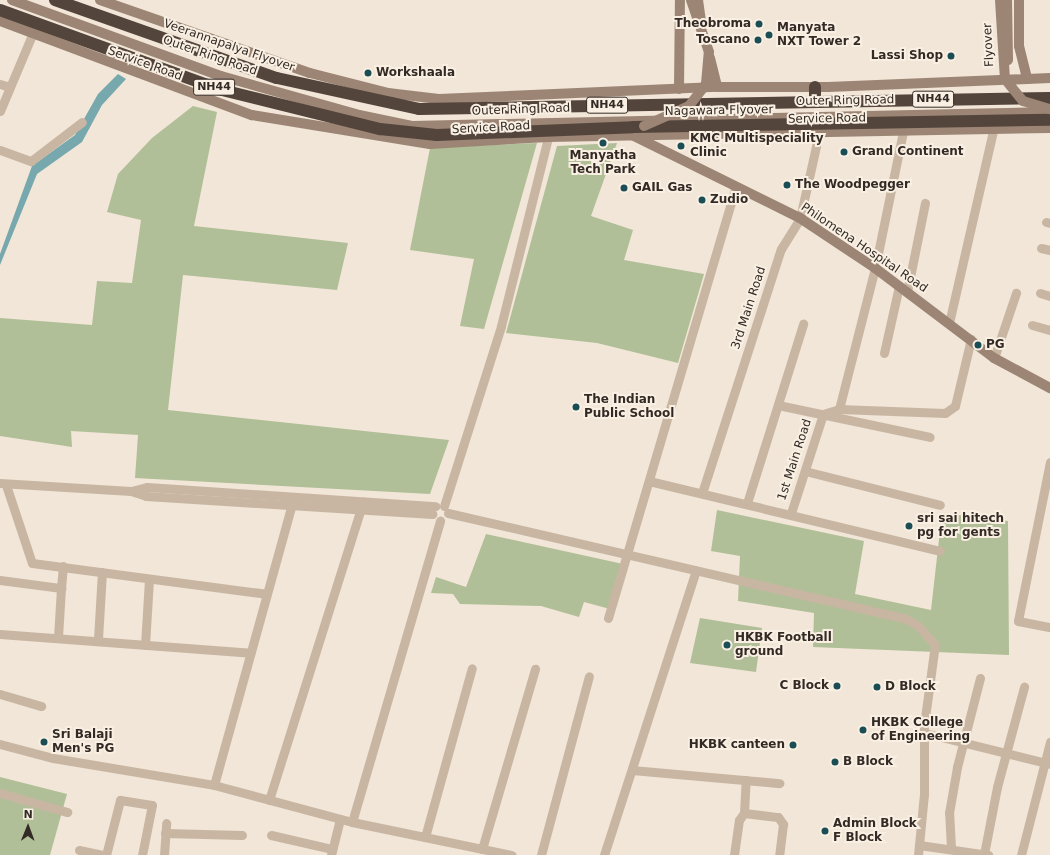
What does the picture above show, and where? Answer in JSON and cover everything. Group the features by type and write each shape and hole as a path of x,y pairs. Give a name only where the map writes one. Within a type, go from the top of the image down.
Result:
{"highway":[{"name":"Veerannapalya Flyover","path":"55,0 277,78 398,106"},
{"name":"Nagawara Flyover","path":"0,10 241,95 380,129 437,135 644,126 1050,120"},
{"path":"815,87 815,101"},
{"name":"Outer Ring Road","path":"398,106 434,110 815,101 1050,98"}],"street":[{"name":"Outer Ring Road","path":"12,0 270,91 392,123 432,126 1050,110"},
{"path":"100,0 310,73 388,94 439,99 717,87 815,87 1050,78"},
{"path":"679,89 680,0"},
{"path":"644,126 689,106 706,84 710,52 691,0"},
{"path":"698,0 717,87"},
{"name":"Flyover","path":"1000,0 1005,79 1023,102 1050,110"},
{"path":"1008,0 1009,80"},
{"path":"1019,0 1020,46 1026,79"},
{"name":"Service Road","path":"0,21 32,35 252,114 430,144 548,137 819,133 904,130 993,131 1050,128"},
{"path":"0,111 32,35"},
{"path":"0,84 10,87"},
{"path":"0,150 31,161 82,122"},
{"path":"839,409 875,268 904,130"},
{"path":"949,323 993,131"},
{"name":"3rd Main Road","path":"702,493 781,249 800,218 819,133"},
{"name":"Philomena Hospital Road","path":"632,135 800,218 875,268 971,339 994,358 1050,388"},
{"path":"352,822 440,521 440,510 501,326 548,137"},
{"path":"608,618 736,187"},
{"path":"884,353 926,202"},
{"path":"1041,248 1050,250"},
{"path":"994,358 1016,293"},
{"path":"1040,293 1050,296"},
{"path":"747,503 803,324"},
{"path":"1032,325 1050,330"},
{"path":"823,414 839,409 945,413 955,406 971,339"},
{"path":"778,405 930,437"},
{"name":"1st Main Road","path":"791,513 823,414"},
{"path":"1050,462 1018,621 1050,628"},
{"path":"805,471 940,505"},
{"path":"649,481 791,513 940,551"},
{"path":"266,594 32,563 3,484 131,491 146,496 293,501 440,510 906,619 917,626 935,644 925,732 924,794 918,855"},
{"path":"214,785 293,501"},
{"path":"269,800 362,505"},
{"path":"58,637 63,566"},
{"path":"604,855 696,571"},
{"path":"98,639 102,572"},
{"path":"145,645 149,579"},
{"path":"0,580 61,588"},
{"path":"0,634 98,639 145,645 250,653"},
{"path":"425,837 472,668"},
{"path":"482,849 534,668"},
{"path":"541,855 589,676"},
{"path":"951,848 949,813 980,678"},
{"path":"919,845 951,848 966,853 986,854 997,787 1008,753 1024,688"},
{"path":"0,694 41,706"},
{"path":"925,732 1047,763"},
{"path":"1021,855 1047,763 1050,742"},
{"path":"0,744 53,758 214,785 352,822 512,855"},
{"path":"632,770 779,783"},
{"path":"734,855 739,820 744,813 746,780"},
{"path":"0,793 67,812"},
{"path":"106,855 120,800 152,805 142,855"},
{"path":"744,813 778,817 783,824 779,855"},
{"path":"271,836 332,852 340,819"},
{"path":"164,855 166,823"},
{"path":"165,833 242,835"},
{"path":"79,850 102,855"}],"green space":[{"path":"193,106 217,112 194,226 348,243 337,290 183,275 168,410 449,440 430,494 135,478 138,435 71,431 72,447 0,436 0,318 92,325 97,281 132,283 141,220 107,212 118,174 152,138"},
{"path":"537,143 484,329 460,326 474,259 410,250 430,148"},
{"path":"617,143 591,216 633,230 624,260 704,274 678,363 597,343 506,333 557,146"},
{"path":"717,510 864,541 855,594 931,610 942,513 1008,521 1009,655 813,647 814,613 738,601 740,556 711,551"},
{"path":"486,534 623,564 610,609 584,602 579,617 541,606 460,604 453,594 431,593 436,577 466,587"},
{"name":"HKBK Football ground","path":"700,618 762,628 756,672 690,663"},
{"path":"0,777 67,794 50,855 0,855"}],"water":[{"path":"118,74 126,79 102,105 82,142 37,174 0,265 0,254 32,166 75,135 98,94"}],"place":[{"name":"Theobroma","path":"759,24"},
{"name":"Manyata NXT Tower 2","path":"769,35"},
{"name":"Toscano","path":"758,40"},
{"name":"Lassi Shop","path":"951,56"},
{"name":"Workshaala","path":"368,73"},
{"name":"Manyatha Tech Park","path":"603,143"},
{"name":"KMC Multispeciality Clinic","path":"681,146"},
{"name":"Grand Continent","path":"844,152"},
{"name":"The Woodpegger","path":"787,185"},
{"name":"GAIL Gas","path":"624,188"},
{"name":"Zudio","path":"702,200"},
{"name":"PG","path":"978,345"},
{"name":"The Indian Public School","path":"576,407"},
{"name":"sri sai hitech pg for gents","path":"909,526"},
{"name":"HKBK Football ground","path":"727,645"},
{"name":"C Block","path":"837,686"},
{"name":"D Block","path":"877,687"},
{"name":"HKBK College of Engineering","path":"863,730"},
{"name":"Sri Balaji Men's PG","path":"44,742"},
{"name":"HKBK canteen","path":"793,745"},
{"name":"B Block","path":"835,762"},
{"name":"Admin Block F Block","path":"825,831"}]}
